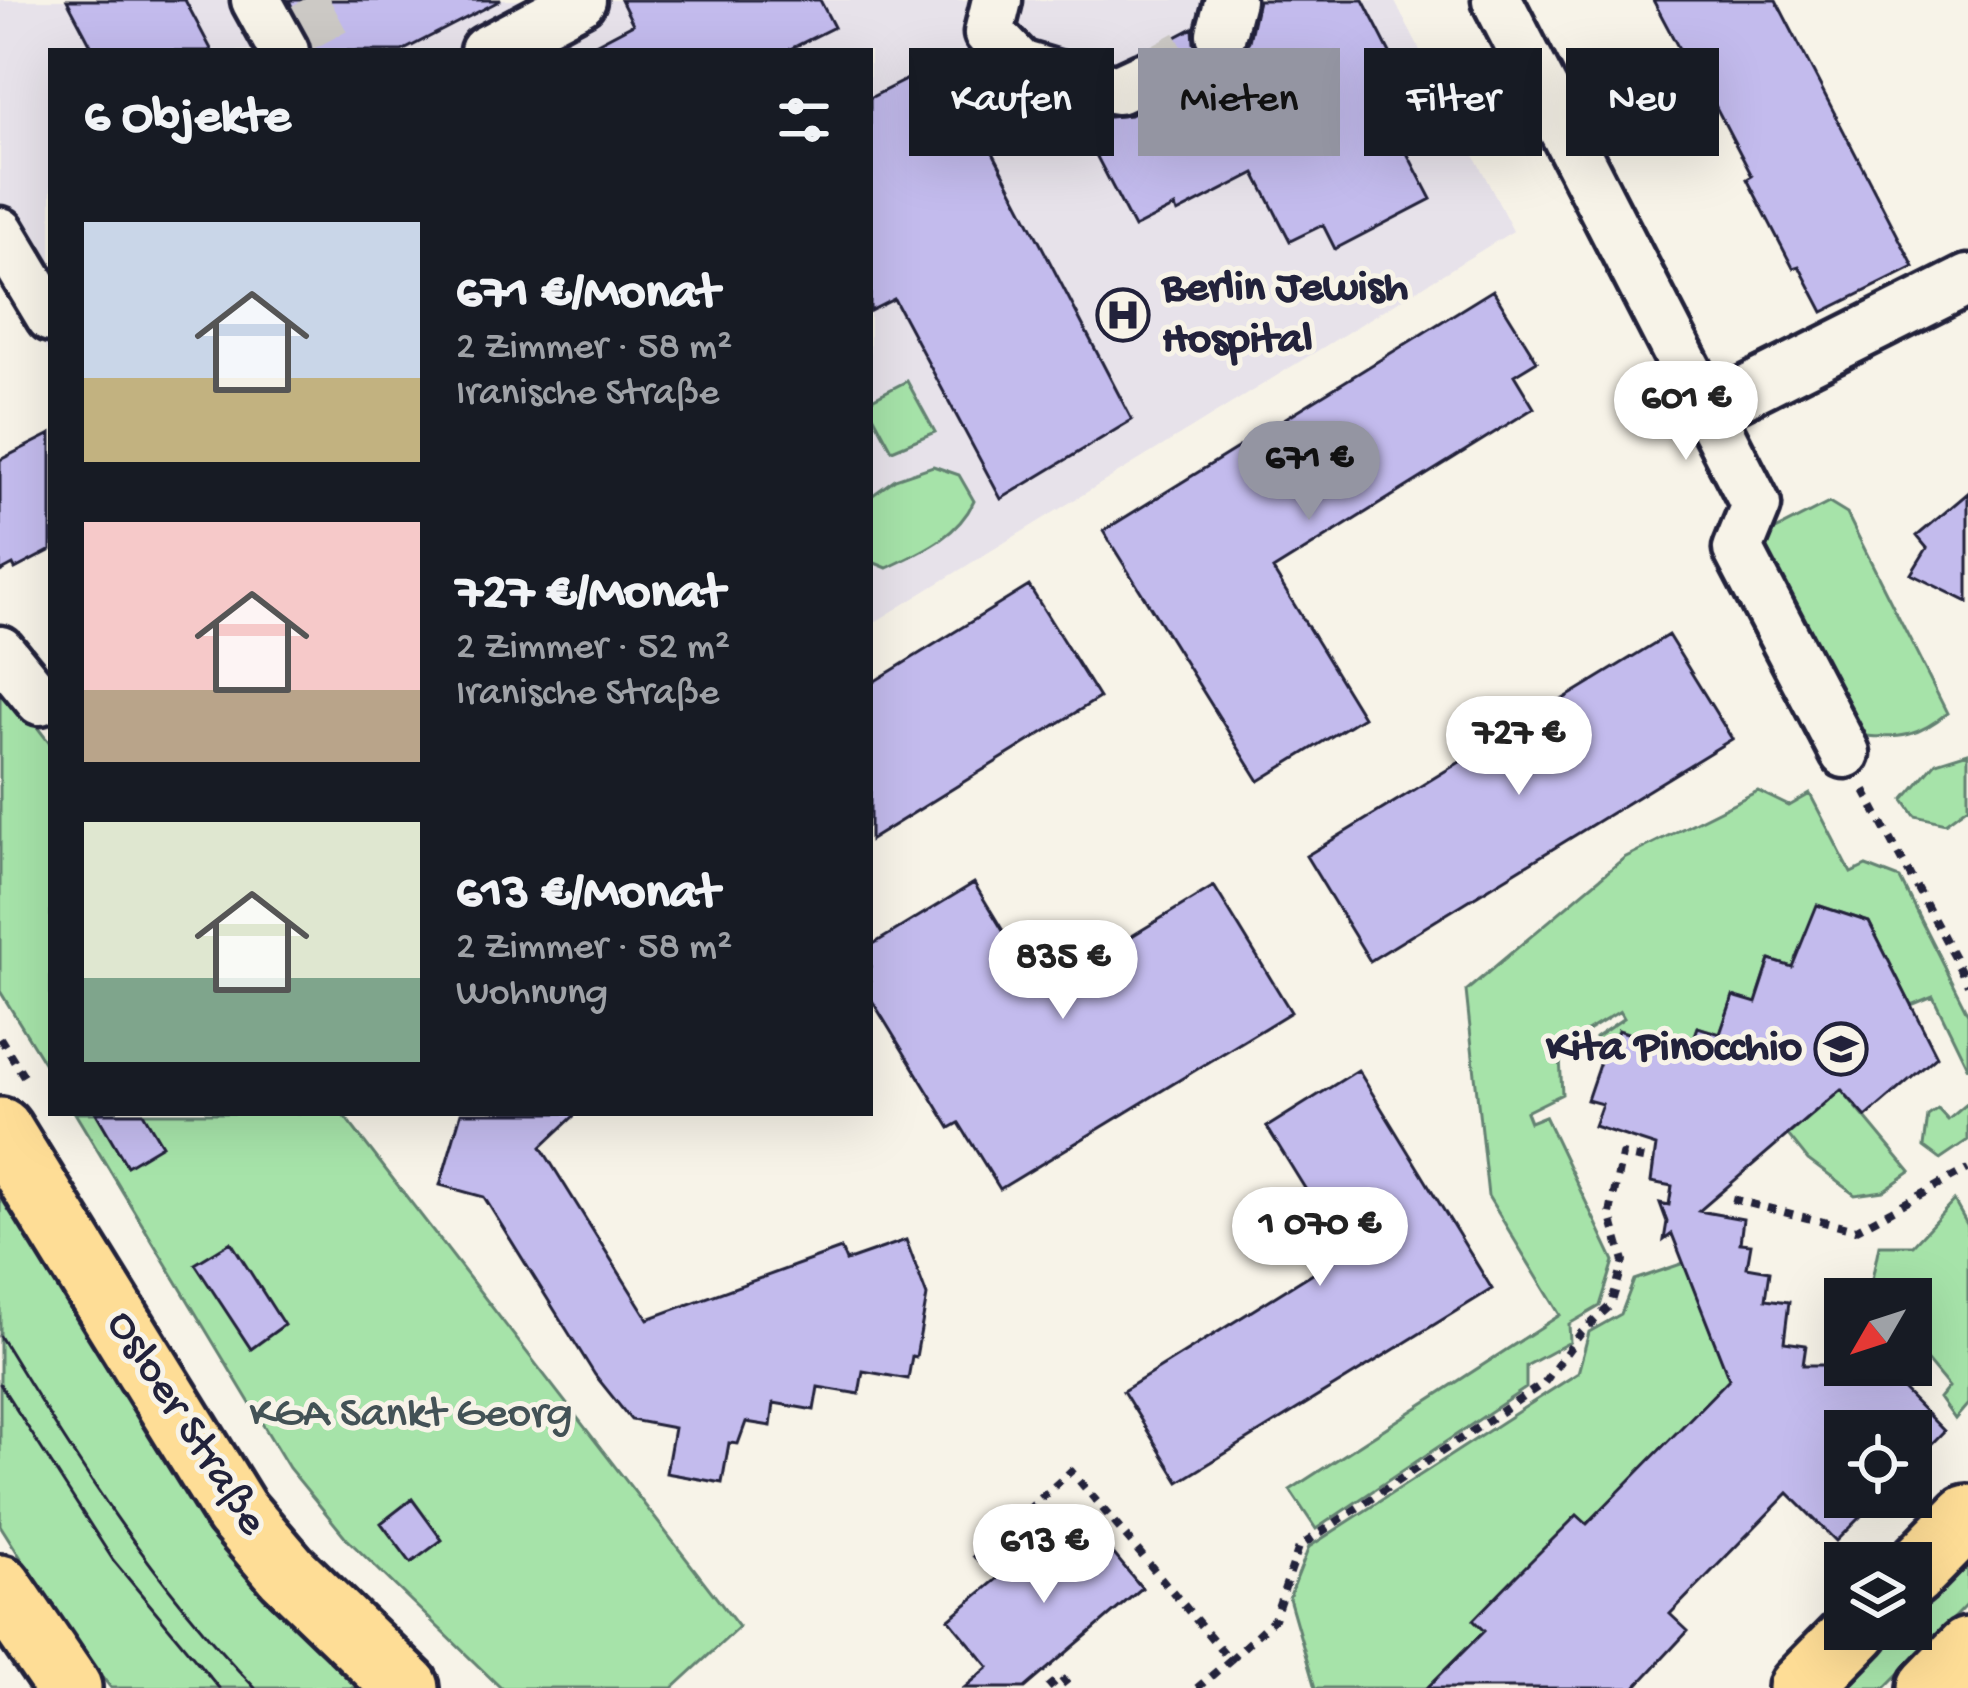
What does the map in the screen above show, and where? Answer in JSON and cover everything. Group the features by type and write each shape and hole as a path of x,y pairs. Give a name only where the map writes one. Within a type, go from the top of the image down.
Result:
{"main road":[{"name":"Osloer Straße","path":"0,1130 236,1512 287,1572 407,1688"},
{"path":"1932,1554 1968,1517"},
{"path":"0,1587 69,1688"},
{"path":"1800,1688 1837,1650"},
{"path":"1931,1688 1968,1650"}],"street":[{"path":"256,0 282,48"},
{"path":"491,48 581,0"},
{"path":"997,0 989,33 1020,64 1118,89 1138,80"},
{"path":"1498,0 1756,505 1738,549 1845,753"},
{"path":"0,232 48,312"},
{"path":"1707,411 1968,280"},
{"path":"0,651 40,700"}],"path":[{"path":"1845,753 1968,984"},
{"path":"1197,1688 1274,1619 1299,1547 1544,1383 1581,1333 1611,1305 1624,1262 1610,1214 1622,1155 1653,1161"},
{"path":"1732,1198 1855,1231 1968,1169"},
{"path":"974,1559 1071,1471 1230,1660"},
{"path":"1048,1688 1061,1677 1070,1688"}],"shaded area":[{"name":"Berlin Jewish Hospital","path":"0,0 1394,0 1419,48 1364,48 1364,156 1474,156 1513,231 873,623 873,48 48,48 48,351 0,274"}],"green space":[{"path":"907,381 935,432 892,450 873,415 873,398"},
{"path":"933,466 959,475 974,501 938,542 887,568 873,562 873,495 895,479"},
{"path":"1829,503 1847,514 1947,713 1918,731 1866,736 1760,538"},
{"path":"0,679 48,741 48,1069 0,991"},
{"path":"1968,752 1968,806 1945,823 1915,816 1904,800 1936,762"},
{"path":"1758,791 1789,806 1810,794 1851,873 1866,866 1900,879 1968,1014 1968,1068 1933,996 1911,1005 1869,922 1818,905 1792,967 1770,960 1756,1003 1733,996 1720,1034 1698,1027 1686,1060 1638,1043 1640,1037 1619,1030 1612,1047 1596,1042 1595,1038 1624,1018 1620,1011 1581,1035 1560,1058 1562,1094 1526,1112 1530,1122 1545,1116 1614,1261 1600,1306 1569,1324 1570,1342 1526,1366 1526,1388 1316,1529 1290,1490 1560,1315 1488,1196 1466,991 1624,858"},
{"path":"1841,1089 1910,1172 1883,1191 1855,1195 1808,1160 1788,1135"},
{"path":"1968,1103 1968,1140 1940,1159 1924,1147 1928,1116 1938,1109 1948,1120"},
{"name":"KGA Sankt Georg","path":"77,1116 344,1116 739,1627 673,1688 501,1688 347,1539 289,1468"},
{"path":"0,1187 204,1521 254,1582 363,1688 111,1688 71,1637 0,1525"},
{"path":"1954,1201 1968,1226 1968,1404 1955,1419 1940,1398 1949,1387 1932,1367 1932,1278 1872,1278 1879,1245 1913,1245"},
{"path":"1684,1263 1732,1386 1587,1525 1577,1515 1572,1520 1577,1525 1545,1551 1485,1637 1427,1688 1315,1688 1289,1598 1309,1547 1578,1373 1589,1332 1621,1314 1634,1280"},
{"path":"1968,1563 1968,1604 1932,1640 1932,1600"},
{"path":"1883,1650 1923,1650 1885,1688 1846,1688"}],"building":[{"path":"67,0 185,0 210,48 92,48"},
{"path":"289,0 501,0 408,48 311,48"},
{"path":"621,0 820,0 834,27 792,48 588,48 633,24"},
{"path":"1258,0 1363,0 1388,48 1364,48 1364,156 1409,156 1431,199 1335,249 1323,225 1290,241 1255,173 1177,213 1175,207 1134,228 1097,156 1114,156 1114,117 1138,110 1138,156 1340,156 1340,48 1244,48"},
{"path":"1653,0 1776,0 1914,267 1823,312 1799,266 1793,268 1719,113 1719,48 1679,48"},
{"path":"1193,28 1197,48 1155,48"},
{"path":"909,78 909,156 995,156 1132,420 1001,499 894,299 873,310 873,96"},
{"path":"1493,290 1537,361 1514,375 1534,408 1273,570 1363,717 1259,781 1103,531"},
{"path":"48,436 48,552 0,572 0,460"},
{"path":"1968,493 1968,602 1911,574 1927,548 1917,536"},
{"path":"1029,586 1099,698 873,838 873,682"},
{"path":"1668,635 1732,739 1370,961 1306,856"},
{"path":"974,883 1040,992 1214,886 1291,1012 1000,1189 959,1123 950,1128 873,1002 873,944"},
{"path":"1817,905 1869,922 1937,1056 1866,1117 1841,1089 1699,1211 1743,1219 1740,1243 1751,1244 1747,1267 1770,1271 1766,1299 1789,1302 1784,1342 1806,1345 1803,1365 1824,1365 1824,1386 1900,1386 1923,1410 1824,1410 1824,1518 1859,1518 1836,1541 1788,1493 1670,1614 1688,1631 1635,1688 1427,1688 1484,1631 1473,1620 1515,1577 1577,1515 1587,1524 1729,1379 1672,1234 1664,1240 1667,1222 1660,1203 1669,1205 1672,1186 1651,1182 1656,1146 1594,1126 1602,1104 1587,1100 1606,1044 1612,1047 1618,1030 1689,1053 1698,1027 1720,1034 1733,996 1756,1003 1770,960 1792,967"},
{"path":"1358,1070 1492,1289 1179,1482 1123,1391 1345,1253 1267,1127"},
{"path":"98,1116 145,1116 162,1145 127,1166"},
{"path":"460,1116 574,1116 541,1147 648,1319 841,1249 846,1261 906,1240 927,1296 908,1379 863,1371 859,1394 818,1387 814,1410 774,1403 771,1426 746,1422 738,1444 729,1443 722,1483 666,1473 674,1428 631,1420 595,1375 484,1197 440,1185"},
{"path":"231,1242 284,1325 251,1349 195,1264"},
{"path":"1932,1419 1944,1431 1932,1443"},
{"path":"412,1499 442,1540 411,1563 381,1523"},
{"path":"1078,1511 1142,1588 1025,1688 964,1688 989,1667 949,1619"}],"tunnel":[{"path":"303,0 328,48"},
{"path":"1196,48 1221,34"}],"tram line":[{"path":"0,1336 150,1563 255,1688"},
{"path":"0,1384 113,1560 219,1688"}],"place":[{"name":"Berlin Jewish Hospital","path":"1123,315"},
{"name":"Kita Pinocchio","path":"1841,1049"}]}
